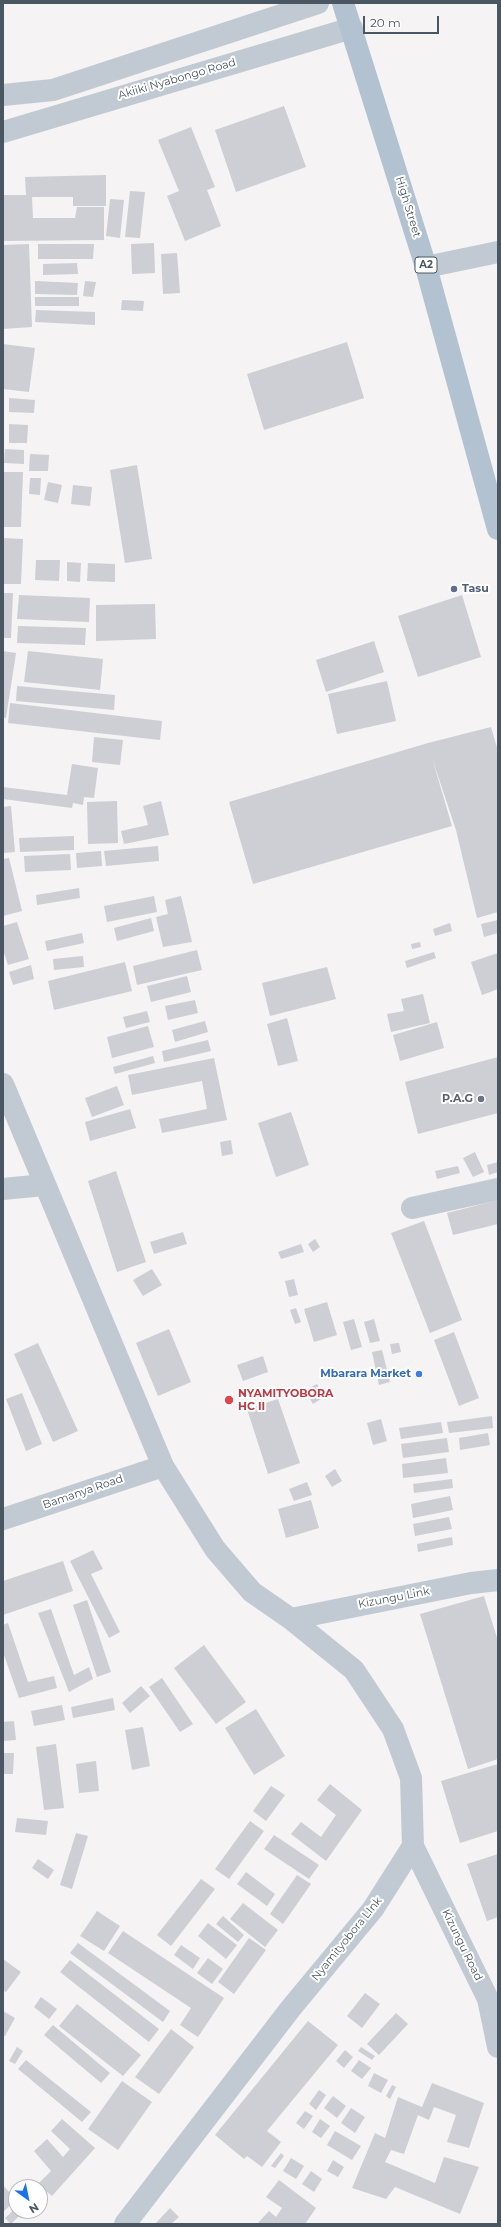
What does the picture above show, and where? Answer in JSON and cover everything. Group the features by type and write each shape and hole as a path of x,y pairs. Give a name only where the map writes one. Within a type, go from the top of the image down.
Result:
{"main road":[{"name":"High Street","path":"343,3 426,267 498,529"}],"street":[{"path":"3,95 53,90 318,3"},
{"name":"Akiiki Nyabongo Road","path":"3,132 352,28"},
{"path":"426,267 498,252"},
{"path":"3,1084 44,1185 163,1466 215,1549 252,1592 291,1619 354,1670 393,1729 411,1778 413,1846"},
{"path":"3,1189 44,1185"},
{"path":"412,1208 498,1189"},
{"name":"Bamanya Road","path":"3,1519 163,1466"},
{"name":"Kizungu Link","path":"291,1619 472,1583 498,1580"},
{"name":"Kizungu Road","path":"413,1846 493,1998 498,2047"},
{"name":"Nyamityobora LInk","path":"125,2224 291,2008 373,1909 413,1846"}],"building":[{"path":"284,106 306,167 236,192 215,130"},
{"path":"191,127 215,187 207,190 221,226 185,241 167,196 179,191 158,140"},
{"path":"106,175 106,206 73,206 73,197 32,197 33,218 75,218 77,207 104,207 104,240 3,241 3,195 26,195 25,177"},
{"path":"130,191 145,192 140,238 125,237"},
{"path":"110,199 124,200 120,238 106,236"},
{"path":"154,243 155,273 132,274 131,244"},
{"path":"29,244 32,327 3,329 3,245"},
{"path":"38,244 94,244 93,259 38,259"},
{"path":"177,253 180,293 163,294 161,254"},
{"path":"77,263 78,274 43,275 43,264"},
{"path":"35,281 78,283 77,295 35,294"},
{"path":"85,281 96,282 93,297 83,296"},
{"path":"35,297 79,297 79,306 35,306"},
{"path":"122,300 144,301 143,311 121,310"},
{"path":"36,310 95,312 95,325 35,322"},
{"path":"347,342 364,398 264,430 247,374"},
{"path":"3,344 35,348 29,392 3,389"},
{"path":"9,398 35,400 34,413 9,412"},
{"path":"9,424 28,425 27,443 9,443"},
{"path":"5,449 24,450 24,464 4,463"},
{"path":"30,454 49,455 48,471 29,471"},
{"path":"137,465 152,559 125,563 110,470"},
{"path":"3,472 23,472 21,527 3,527"},
{"path":"30,478 41,478 40,495 29,494"},
{"path":"48,482 62,485 58,503 44,500"},
{"path":"73,485 92,487 90,506 71,504"},
{"path":"3,538 23,539 21,584 3,584"},
{"path":"36,560 60,560 59,581 35,580"},
{"path":"67,562 81,563 80,582 67,581"},
{"path":"88,563 115,564 115,582 87,581"},
{"path":"3,593 13,593 11,638 3,638"},
{"path":"19,595 90,598 89,622 17,619"},
{"path":"462,595 481,657 418,677 398,616"},
{"path":"155,604 156,639 96,641 96,605"},
{"path":"18,626 86,628 85,645 17,643"},
{"path":"374,641 384,672 326,692 316,660"},
{"path":"3,651 16,653 6,718 3,717"},
{"path":"28,651 103,659 100,690 24,682"},
{"path":"387,681 396,721 337,734 328,694"},
{"path":"17,686 115,695 114,710 16,701"},
{"path":"10,703 162,721 160,740 8,723"},
{"path":"491,727 498,751 498,912 477,918 456,830 432,758 452,826 253,884 229,802 428,743"},
{"path":"94,737 123,740 120,765 92,762"},
{"path":"72,764 98,768 94,798 84,797 83,805 73,803 72,808 3,799 3,787 67,795"},
{"path":"117,801 118,843 88,844 87,802"},
{"path":"161,801 169,835 124,844 121,831 148,825 143,806"},
{"path":"11,806 15,852 3,853 3,807"},
{"path":"74,836 74,850 20,852 19,838"},
{"path":"158,846 159,861 106,866 104,851"},
{"path":"101,851 102,866 77,868 76,853"},
{"path":"70,854 71,870 25,872 24,856"},
{"path":"9,858 22,911 3,916 3,859"},
{"path":"79,888 80,898 37,905 36,895"},
{"path":"154,896 157,912 107,922 104,906"},
{"path":"181,896 192,942 163,947 156,917 168,914 165,900"},
{"path":"151,918 154,931 117,941 114,928"},
{"path":"498,920 498,933 484,937 481,924"},
{"path":"17,922 29,959 8,965 3,950 3,926"},
{"path":"450,923 452,931 435,936 433,929"},
{"path":"82,933 84,943 47,951 45,941"},
{"path":"420,942 421,947 412,949 411,944"},
{"path":"197,950 202,970 137,985 133,966"},
{"path":"434,952 436,958 407,968 405,961"},
{"path":"498,953 498,989 482,995 471,962"},
{"path":"83,956 84,967 54,970 53,959"},
{"path":"125,962 132,991 54,1010 48,981"},
{"path":"31,965 34,979 13,985 9,972"},
{"path":"327,967 336,999 270,1016 262,983"},
{"path":"187,976 191,992 151,1002 147,986"},
{"path":"423,994 430,1023 391,1032 387,1014 404,1011 401,999"},
{"path":"195,1000 198,1013 168,1020 165,1006"},
{"path":"147,1011 150,1022 126,1028 123,1017"},
{"path":"287,1018 298,1061 278,1066 267,1024"},
{"path":"205,1021 208,1032 175,1042 172,1030"},
{"path":"437,1022 444,1048 400,1061 393,1035"},
{"path":"148,1026 154,1047 112,1058 107,1037"},
{"path":"208,1040 211,1051 164,1062 162,1051"},
{"path":"153,1056 155,1063 115,1074 113,1067"},
{"path":"498,1057 498,1113 418,1134 405,1082"},
{"path":"214,1058 227,1120 162,1133 159,1119 207,1109 202,1081 132,1095 128,1075"},
{"path":"117,1086 124,1105 92,1117 85,1098"},
{"path":"130,1109 136,1128 90,1141 85,1122"},
{"path":"291,1112 309,1165 276,1177 258,1123"},
{"path":"231,1140 233,1154 222,1156 220,1142"},
{"path":"475,1152 484,1172 473,1177 463,1158"},
{"path":"498,1162 498,1172 489,1175 487,1165"},
{"path":"458,1166 460,1173 437,1179 435,1171"},
{"path":"116,1171 146,1262 117,1272 88,1181"},
{"path":"498,1200 498,1224 453,1235 447,1213"},
{"path":"424,1221 462,1320 430,1333 391,1233"},
{"path":"183,1232 187,1244 154,1254 150,1242"},
{"path":"315,1239 320,1247 313,1252 308,1244"},
{"path":"301,1244 304,1252 281,1259 278,1252"},
{"path":"152,1269 162,1285 143,1296 133,1280"},
{"path":"294,1279 298,1295 289,1297 285,1281"},
{"path":"327,1302 337,1335 314,1342 304,1309"},
{"path":"296,1308 301,1322 295,1324 290,1310"},
{"path":"354,1319 362,1347 351,1350 343,1322"},
{"path":"374,1319 380,1341 370,1343 364,1322"},
{"path":"169,1329 191,1382 158,1396 136,1343"},
{"path":"454,1332 479,1398 459,1406 434,1340"},
{"path":"38,1343 78,1431 53,1442 14,1354"},
{"path":"399,1343 401,1352 392,1354 390,1344"},
{"path":"382,1350 390,1382 379,1385 372,1352"},
{"path":"263,1356 268,1372 243,1381 237,1365"},
{"path":"317,1384 324,1397 313,1404 305,1390"},
{"path":"22,1393 42,1444 26,1451 6,1399"},
{"path":"278,1399 300,1463 268,1474 247,1409"},
{"path":"492,1416 493,1428 449,1433 447,1422"},
{"path":"381,1419 387,1441 373,1445 367,1423"},
{"path":"441,1422 443,1433 401,1439 399,1428"},
{"path":"488,1433 490,1445 460,1450 459,1438"},
{"path":"447,1438 449,1452 403,1458 401,1444"},
{"path":"446,1458 448,1473 403,1478 402,1464"},
{"path":"335,1469 342,1481 332,1487 325,1476"},
{"path":"452,1479 453,1488 414,1493 413,1484"},
{"path":"307,1482 312,1495 294,1501 289,1489"},
{"path":"450,1496 453,1510 413,1518 411,1504"},
{"path":"311,1500 319,1528 286,1538 278,1509"},
{"path":"449,1517 452,1529 415,1536 413,1524"},
{"path":"452,1537 453,1545 418,1552 417,1544"},
{"path":"93,1550 103,1569 91,1574 120,1632 109,1638 70,1561"},
{"path":"63,1561 73,1591 3,1615 3,1581"},
{"path":"484,1596 498,1641 498,1759 468,1769 420,1614"},
{"path":"87,1600 111,1672 97,1677 73,1605"},
{"path":"51,1609 74,1675 89,1667 93,1679 69,1692 38,1613"},
{"path":"8,1623 28,1682 54,1676 57,1688 19,1698 3,1652 3,1625"},
{"path":"204,1645 246,1702 216,1724 174,1668"},
{"path":"162,1678 193,1724 180,1732 149,1687"},
{"path":"141,1686 150,1696 130,1713 122,1703"},
{"path":"113,1698 115,1710 73,1718 71,1707"},
{"path":"62,1705 65,1720 34,1726 31,1711"},
{"path":"256,1709 285,1756 254,1775 225,1728"},
{"path":"14,1721 16,1740 3,1741 3,1722"},
{"path":"143,1727 150,1766 132,1770 125,1730"},
{"path":"56,1744 64,1808 44,1810 36,1747"},
{"path":"3,1753 14,1753 13,1774 3,1774"},
{"path":"96,1761 99,1791 79,1793 76,1764"},
{"path":"498,1764 498,1831 460,1843 441,1781"},
{"path":"330,1784 362,1810 326,1861 291,1834 301,1822 321,1837 336,1815 317,1800"},
{"path":"271,1786 285,1795 266,1821 253,1811"},
{"path":"17,1818 48,1821 46,1835 15,1832"},
{"path":"250,1821 264,1831 229,1879 215,1869"},
{"path":"76,1833 88,1836 72,1889 60,1885"},
{"path":"274,1835 319,1865 309,1879 264,1849"},
{"path":"498,1854 498,1917 487,1921 467,1864"},
{"path":"38,1859 54,1870 48,1879 32,1868"},
{"path":"246,1872 275,1894 267,1906 237,1884"},
{"path":"297,1875 311,1884 283,1924 270,1914"},
{"path":"201,1879 215,1889 171,1946 157,1935"},
{"path":"243,1903 278,1930 265,1947 230,1919"},
{"path":"97,1911 120,1926 104,1951 80,1936"},
{"path":"223,1916 244,1935 238,1942 216,1924"},
{"path":"208,1923 237,1945 226,1959 198,1936"},
{"path":"123,1931 224,1998 198,2037 180,2025 191,2008 108,1953"},
{"path":"249,1938 266,1950 234,1994 218,1982"},
{"path":"78,1943 170,2011 163,2022 70,1953"},
{"path":"181,1945 200,1958 193,1969 174,1955"},
{"path":"208,1958 223,1969 212,1984 197,1973"},
{"path":"3,1959 21,1972 6,1992 3,1990"},
{"path":"70,1960 159,2029 149,2042 60,1972"},
{"path":"365,1993 380,2004 362,2028 347,2016"},
{"path":"41,1997 57,2009 49,2019 34,2007"},
{"path":"77,2004 141,2055 123,2076 59,2026"},
{"path":"3,2011 15,2018 5,2036 3,2035"},
{"path":"396,2013 408,2024 379,2055 367,2044"},
{"path":"308,2021 338,2045 267,2131 281,2142 262,2167 247,2156 244,2159 215,2135"},
{"path":"53,2025 110,2073 101,2083 44,2035"},
{"path":"171,2029 194,2047 159,2094 135,2077"},
{"path":"17,2047 23,2051 15,2064 9,2061"},
{"path":"361,2047 375,2056 372,2060 358,2051"},
{"path":"345,2050 353,2057 344,2068 336,2061"},
{"path":"26,2060 91,2112 82,2122 18,2069"},
{"path":"359,2060 371,2068 362,2079 351,2071"},
{"path":"374,2073 388,2080 381,2093 368,2086"},
{"path":"122,2081 152,2102 118,2150 88,2129"},
{"path":"432,2083 484,2103 469,2148 447,2142 456,2115 434,2107 429,2120 418,2115 404,2154 391,2150 385,2162 435,2183 444,2157 479,2167 460,2214 395,2187 386,2199 352,2188 375,2133 385,2138 398,2097 422,2107"},
{"path":"392,2085 396,2087 390,2099 386,2096"},
{"path":"319,2090 326,2095 316,2110 309,2104"},
{"path":"333,2096 346,2106 337,2118 324,2108"},
{"path":"351,2108 365,2117 355,2133 341,2123"},
{"path":"305,2111 313,2116 304,2129 296,2123"},
{"path":"62,2119 95,2148 52,2196 48,2193 48,2179 43,2179 51,2171 34,2151 47,2139 63,2157 70,2149 51,2131"},
{"path":"320,2119 330,2126 321,2138 312,2132"},
{"path":"335,2131 361,2146 352,2160 327,2145"},
{"path":"281,2153 284,2156 275,2168 271,2166"},
{"path":"291,2158 304,2166 296,2179 283,2171"},
{"path":"333,2160 344,2167 338,2177 327,2171"},
{"path":"311,2171 322,2179 314,2192 302,2184"},
{"path":"279,2180 316,2208 305,2224 257,2224 269,2211 276,2217 282,2208 266,2197"},
{"path":"3,2185 8,2191 8,2207 3,2212"},
{"path":"170,2208 179,2217 171,2224 155,2224"},
{"path":"8,2215 8,2219 16,2219 11,2224 5,2218"}],"place":[{"name":"Tasu","path":"454,589"},
{"name":"P.A.G","path":"481,1099"},
{"name":"Mbarara Market","path":"419,1374"},
{"name":"NYAMITYOBORA HC II","path":"229,1400"}]}
